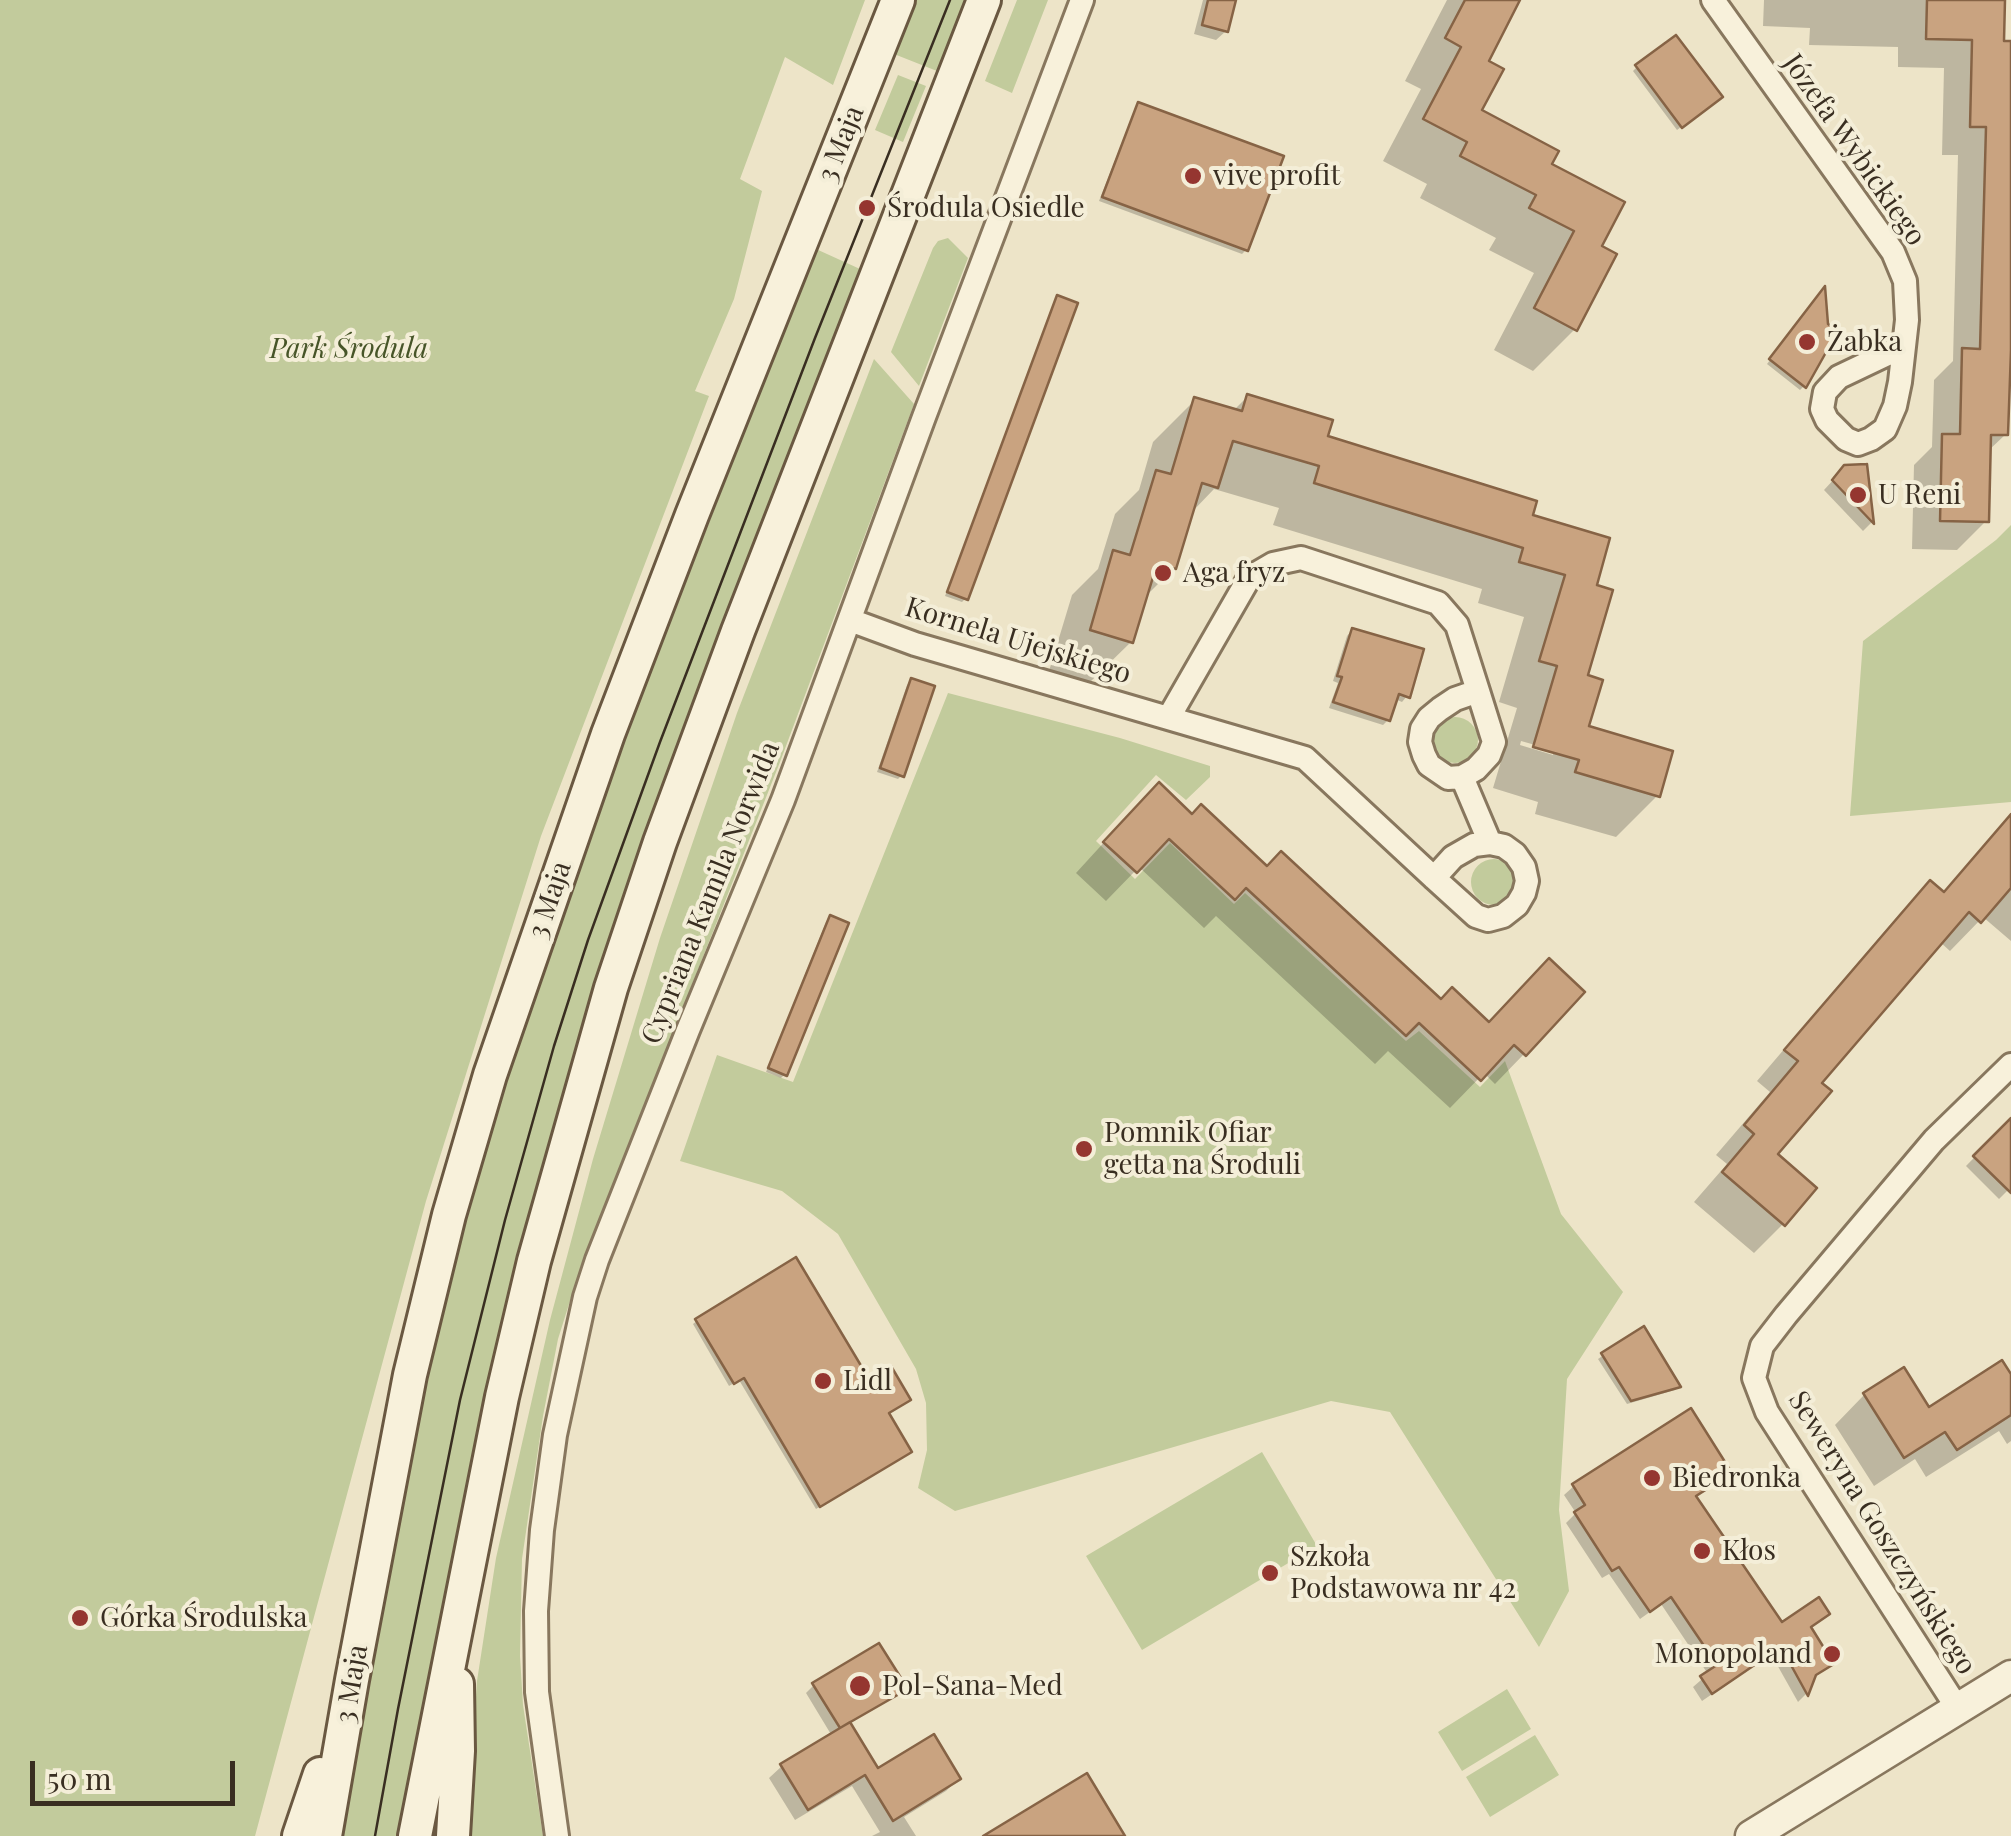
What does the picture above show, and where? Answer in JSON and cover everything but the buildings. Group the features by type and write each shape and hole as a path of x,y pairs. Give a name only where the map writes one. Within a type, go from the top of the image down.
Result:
{"main road":[{"name":"3 Maja","path":"325,1836 410,1375 448,1216 490,1075 608,734 898,0"},
{"path":"415,1836 502,1397 529,1281 612,988 660,842 738,630 984,0"},
{"path":"453,1836 458,1752 456,1620"},
{"path":"298,1836 352,1680"}],"street":[{"name":"Cypriana Kamila Norwida","path":"557,1836 537,1692 536,1611 555,1435 597,1260 783,800 1082,0"},
{"name":"Józefa Wybickiego","path":"1713,0 1893,252 1905,281 1904,346"},
{"path":"1169,717 1249,578 1273,564 1300,558 1438,602 1456,625 1478,691 1494,742 1489,755 1476,769 1462,777 1448,778 1437,772 1424,755 1422,729 1429,718 1455,699 1478,691"},
{"name":"Kornela Ujejskiego","path":"850,620 915,644 1305,758 1476,916 1488,920 1504,916 1516,906 1527,881 1515,854 1490,842 1462,777"},
{"path":"1434,878 1453,857 1474,845 1490,842"},
{"name":"Seweryna Goszczyńskiego","path":"1958,1708 1774,1424 1754,1378 1762,1346 1786,1315 1934,1140 2011,1065"},
{"path":"1751,1836 2011,1676"}],"green space":[{"name":"Park Środula","path":"0,0 865,0 833,85 785,57 740,179 762,191 734,299 695,391 709,396 541,836 426,1201 255,1836 0,1836"},
{"path":"915,0 969,0 942,73 894,54"},
{"path":"1017,0 1048,0 1012,93 985,81"},
{"path":"898,75 926,86 903,142 875,130"},
{"path":"948,238 968,258 919,386 891,352 933,248 938,241"},
{"path":"816,249 860,269 666,779 536,1195 471,1463 399,1836 341,1836 415,1428 450,1269 482,1154 593,819"},
{"path":"874,359 914,404 780,762 581,1266 558,1339 522,1559 523,1705 543,1836 467,1836 477,1681 496,1558 550,1320 593,1159 660,938 737,713"},
{"path":"2011,525 2011,802 1850,816 1863,641"},
{"path":"948,693 1210,766 1210,777 1186,800 1156,775 1096,841 1135,879 1170,843 1234,904 1245,893 1406,1041 1419,1031 1480,1087 1505,1061 1561,1214 1623,1292 1567,1379 1559,1510 1569,1591 1539,1647 1390,1412 1331,1401 955,1511 918,1488 927,1450 926,1403 916,1369 838,1234 782,1191 680,1161 717,1055 793,1082"},
{"path":"1455,717 1471,724 1478,740 1471,756 1455,763 1439,756 1432,740 1439,724"},
{"path":"1494,859 1510,866 1517,882 1510,898 1494,905 1478,898 1471,882 1478,866"},
{"path":"1262,1452 1317,1546 1142,1650 1086,1556"},
{"path":"1507,1689 1531,1729 1462,1771 1438,1732"},
{"path":"1535,1735 1559,1775 1490,1817 1466,1777"}],"tram line":[{"path":"375,1836 460,1400 554,1046 660,742 950,0"}],"place":[{"name":"vive profit","path":"1193,176"},
{"name":"Środula Osiedle","path":"867,208"},
{"name":"Żabka","path":"1807,342"},
{"name":"U Reni","path":"1858,495"},
{"name":"Aga fryz","path":"1163,573"},
{"name":"Pomnik Ofiar getta na Środuli","path":"1084,1149"},
{"name":"Lidl","path":"823,1381"},
{"name":"Biedronka","path":"1652,1478"},
{"name":"Kłos","path":"1702,1551"},
{"name":"Szkoła Podstawowa nr 42","path":"1270,1573"},
{"name":"Górka Środulska","path":"80,1618"},
{"name":"Monopoland","path":"1832,1654"},
{"name":"Pol-Sana-Med","path":"860,1686"}]}
